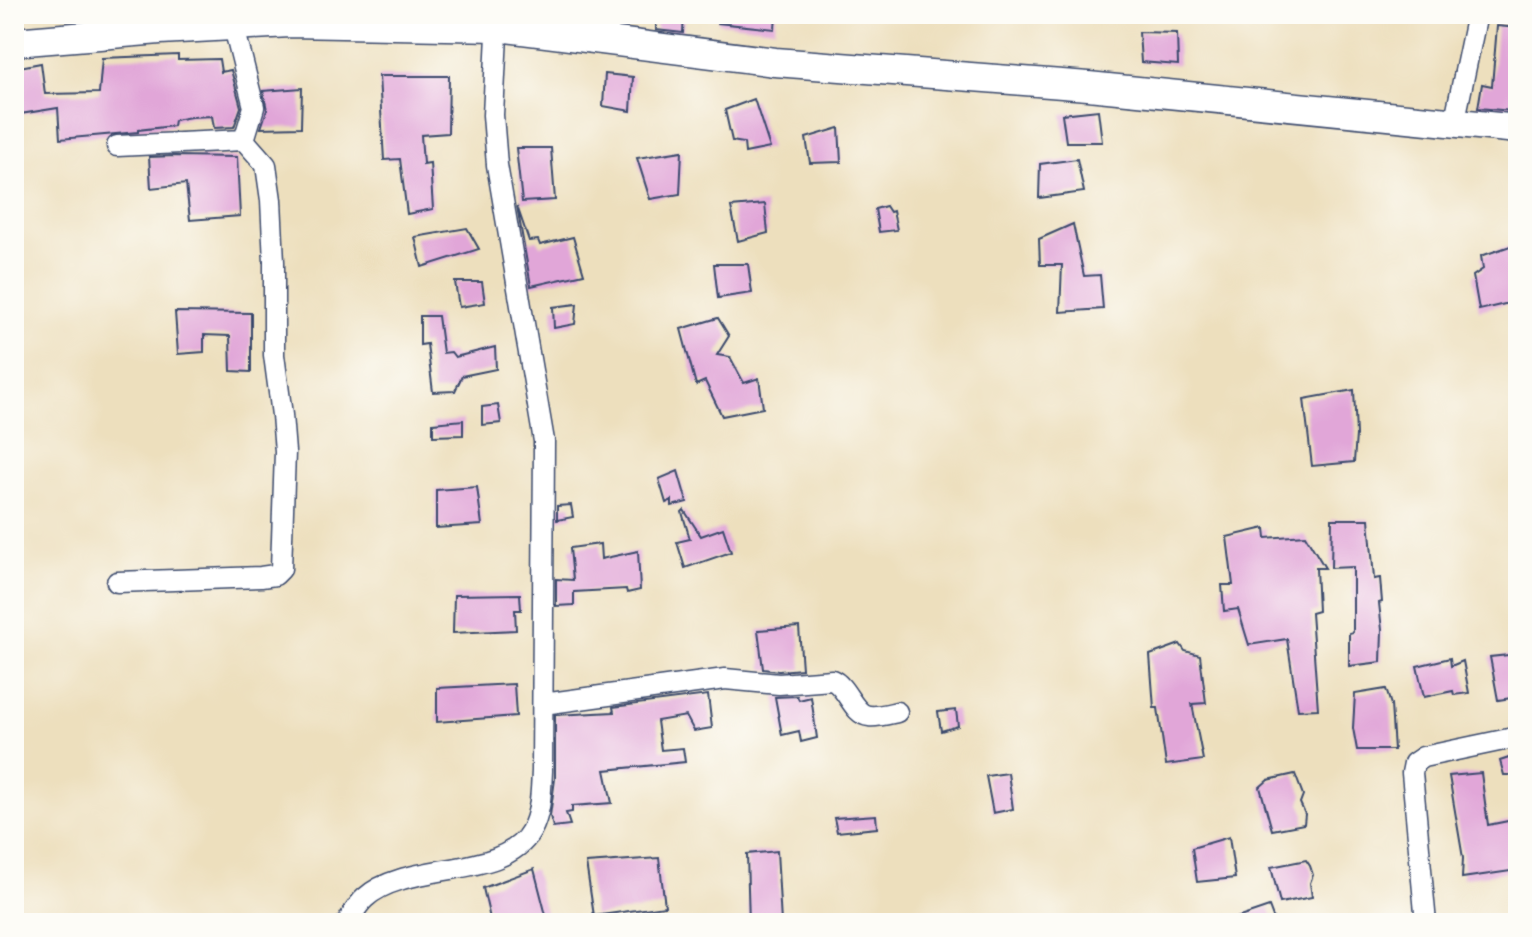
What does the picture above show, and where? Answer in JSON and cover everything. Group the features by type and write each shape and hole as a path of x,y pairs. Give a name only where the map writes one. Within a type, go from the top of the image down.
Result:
{"street":[{"path":"1454,124 1477,14"},
{"path":"347,923 365,898 388,884 502,857 520,845 532,830 539,807 543,704 544,441 497,165 493,115 498,21"},
{"path":"14,42 290,23 498,21 775,62 1088,86 1518,129"},
{"path":"234,27 254,107 244,140"},
{"path":"117,146 244,140"},
{"path":"117,582 261,577 275,575 281,569 285,452 274,355 271,200 266,165 244,140"},
{"path":"543,704 725,679 779,684 832,680 839,683 861,713 868,716 897,712"},
{"path":"1426,923 1412,773 1414,763 1423,757 1518,737"}],"building":[{"path":"656,14 684,14 683,33 656,30"},
{"path":"719,14 776,14 775,29 718,23"},
{"path":"1497,26 1518,28 1518,76 1513,111 1478,108 1482,84 1492,86"},
{"path":"1139,32 1177,33 1178,65 1141,62"},
{"path":"178,55 178,60 219,59 221,72 231,70 241,107 234,127 214,128 212,116 191,117 174,120 173,126 138,132 60,139 58,108 14,115 14,68 41,63 45,94 99,93 102,58"},
{"path":"605,74 633,77 631,111 603,106"},
{"path":"379,76 449,76 448,133 421,135 423,164 430,163 433,209 407,214 400,159 384,160"},
{"path":"302,88 301,127 261,128 267,110 263,91"},
{"path":"754,99 770,148 745,153 744,143 732,141 725,110"},
{"path":"1098,110 1102,142 1066,142 1062,114"},
{"path":"839,128 841,162 810,163 806,138"},
{"path":"516,148 551,148 555,200 522,202"},
{"path":"682,151 680,194 650,199 637,158"},
{"path":"149,157 237,157 240,216 190,220 186,184 151,188"},
{"path":"1077,159 1084,192 1039,198 1040,164"},
{"path":"765,204 768,233 738,241 731,207"},
{"path":"517,206 529,241 538,240 540,245 573,237 584,274 531,286"},
{"path":"886,206 890,212 893,211 897,230 879,232 875,209"},
{"path":"1073,224 1084,276 1100,275 1103,309 1060,312 1062,265 1040,265 1039,239"},
{"path":"467,228 479,249 422,267 415,237"},
{"path":"1516,244 1518,301 1479,310 1473,276 1483,269 1481,256"},
{"path":"714,264 748,264 752,293 718,298"},
{"path":"455,282 482,282 485,303 459,307"},
{"path":"577,304 575,324 554,328 553,307"},
{"path":"175,312 251,313 251,372 231,371 230,336 204,335 204,352 178,354"},
{"path":"420,316 438,316 443,353 451,352 455,357 495,347 496,369 462,376 455,391 433,392 427,344 420,345"},
{"path":"718,318 729,336 717,355 730,357 744,383 759,378 763,408 722,416 705,381 696,385 681,329"},
{"path":"1354,390 1354,462 1312,466 1304,399"},
{"path":"498,405 501,423 482,425 482,407"},
{"path":"463,420 463,435 433,436 433,423"},
{"path":"678,471 687,502 672,506 672,500 666,503 659,479"},
{"path":"477,487 482,525 436,528 436,490"},
{"path":"571,505 573,517 557,520 557,506"},
{"path":"684,510 701,536 723,528 731,552 685,568 677,542 690,539"},
{"path":"1332,519 1369,519 1374,579 1380,578 1381,662 1349,666 1349,633 1353,632 1353,567 1331,568"},
{"path":"1265,528 1266,538 1305,535 1325,568 1316,568 1318,611 1311,613 1318,709 1298,710 1287,639 1249,645 1238,609 1224,611 1222,585 1233,585 1227,537"},
{"path":"600,544 601,559 638,551 640,590 627,593 626,589 574,592 574,605 556,606 556,579 573,580 570,548"},
{"path":"520,594 521,610 515,610 516,630 453,633 454,595"},
{"path":"799,627 802,669 763,669 758,630"},
{"path":"1180,644 1185,651 1200,655 1206,703 1192,704 1203,760 1166,765 1158,708 1154,708 1150,655"},
{"path":"1518,654 1518,697 1498,700 1490,657"},
{"path":"1450,658 1451,666 1463,661 1469,693 1454,695 1453,691 1424,697 1417,666"},
{"path":"514,684 516,716 437,722 437,688"},
{"path":"1386,689 1391,705 1394,750 1357,750 1353,728 1355,694"},
{"path":"708,695 712,728 694,731 686,716 657,721 661,750 683,748 685,762 605,770 612,803 572,806 572,812 566,813 570,825 553,827 550,816 555,779 555,715 614,712 613,707"},
{"path":"797,696 799,700 811,697 817,738 801,742 799,731 782,735 775,697"},
{"path":"956,710 958,726 941,731 938,712"},
{"path":"1518,755 1518,775 1504,775 1500,761"},
{"path":"1008,773 1013,809 993,813 986,776"},
{"path":"1481,773 1488,825 1518,819 1518,870 1462,878 1463,858 1449,776"},
{"path":"1295,774 1303,795 1300,803 1305,814 1304,824 1272,830 1260,787 1268,780"},
{"path":"876,815 877,828 837,832 834,818"},
{"path":"1229,837 1235,878 1197,882 1192,848"},
{"path":"777,851 781,923 749,923 747,854"},
{"path":"659,858 665,906 594,916 586,863"},
{"path":"1306,860 1313,875 1310,883 1312,897 1280,903 1271,867"},
{"path":"534,869 548,923 491,923 483,888"},
{"path":"1269,907 1275,923 1228,923 1228,921"}]}
